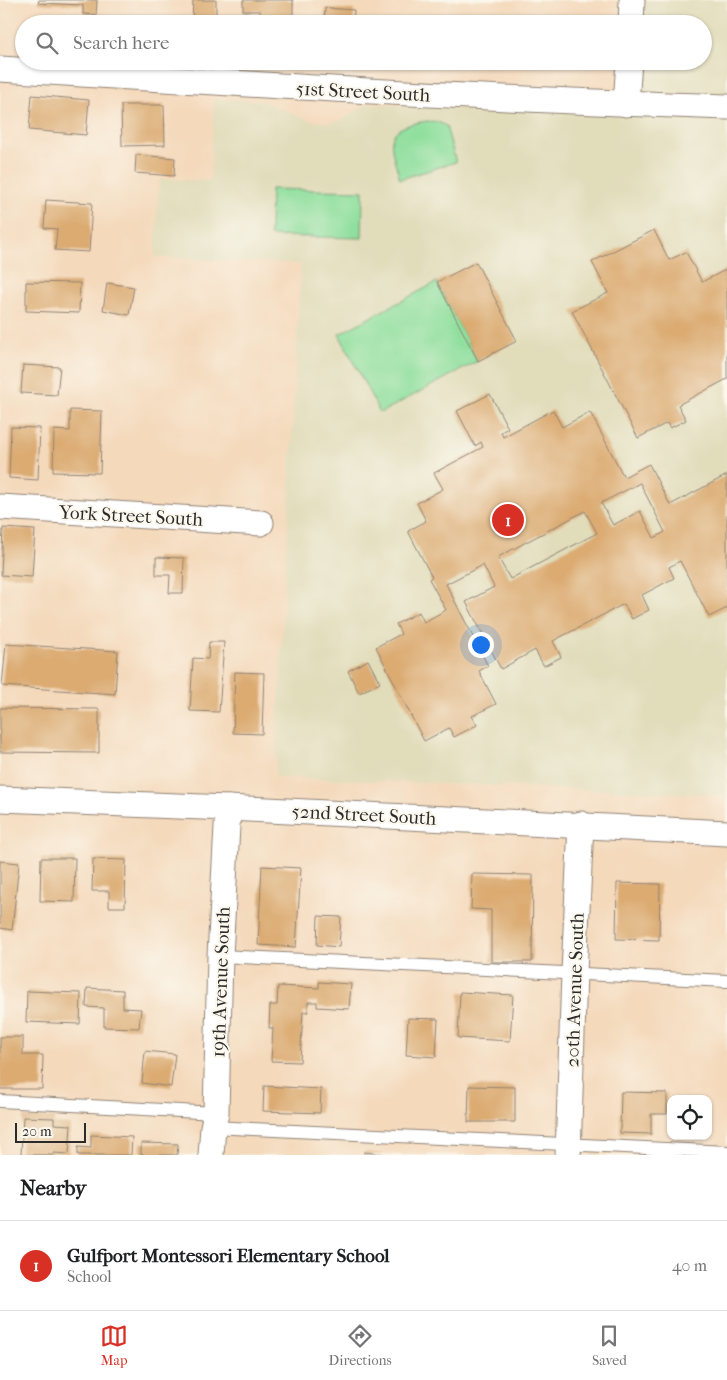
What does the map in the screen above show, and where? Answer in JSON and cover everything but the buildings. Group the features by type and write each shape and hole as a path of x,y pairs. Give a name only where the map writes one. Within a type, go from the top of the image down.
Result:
{"street":[{"path":"631,15 632,0"},
{"name":"51st Street South","path":"0,69 15,70"},
{"name":"51st Street South","path":"16,70 291,87 626,104 727,107"},
{"path":"626,104 628,70"},
{"name":"York Street South","path":"0,507 261,523"},
{"name":"52nd Street South","path":"0,799 727,832"},
{"name":"19th Avenue South","path":"211,1155 215,1120 220,956 228,808"},
{"name":"20th Avenue South","path":"569,1150 574,973 581,824"}],"lane":[{"path":"220,956 727,981"},
{"path":"0,1101 569,1150 727,1152"}],"shaded area":[{"path":"646,0 727,0 727,94 641,92 642,70 712,70 712,15 645,15"},
{"path":"214,99 261,101 309,120 326,123 342,120 368,104 727,117 727,795 275,777 301,264 155,257 159,179 210,181"}],"green space":[{"path":"427,121 438,122 446,126 456,162 400,179 393,156 392,139 395,133 402,128"},
{"path":"271,189 363,191 362,238 270,236"},
{"path":"437,282 478,361 380,413 339,334"}],"place":[{"name":"Gulfport Montessori Elementary School","path":"508,520"}]}
